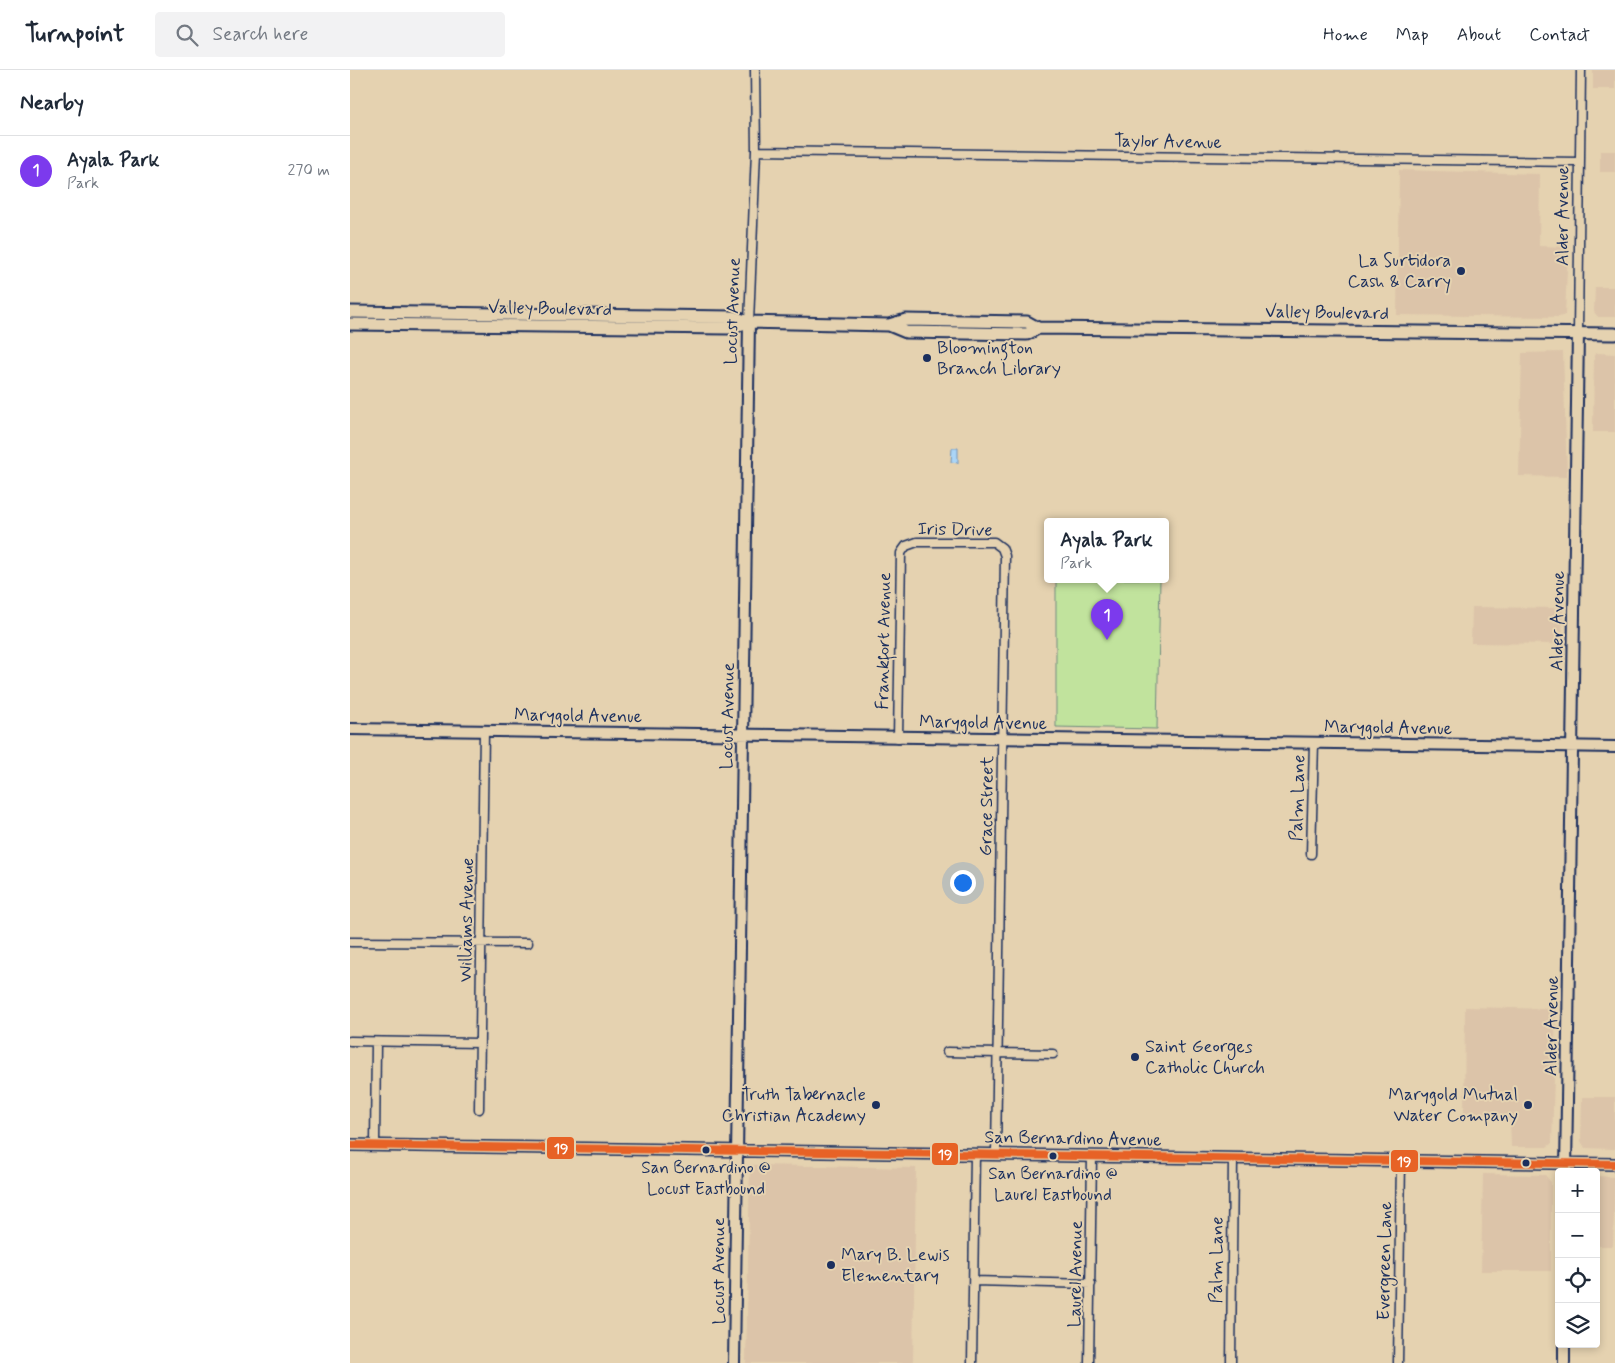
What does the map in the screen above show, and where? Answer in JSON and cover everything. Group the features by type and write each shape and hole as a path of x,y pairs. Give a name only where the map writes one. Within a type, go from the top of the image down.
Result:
{"main road":[{"name":"Valley Boulevard","path":"350,312 733,317 748,322 889,325 906,332 1027,334 1038,328 1615,334"},
{"name":"Valley Boulevard","path":"350,324 729,328 748,322"}],"street":[{"name":"Locust Avenue","path":"734,1363 744,735 748,322 756,151 755,70"},
{"name":"Alder Avenue","path":"1566,1168 1580,70"},
{"name":"Taylor Avenue","path":"756,151 1580,162"},
{"name":"Iris Drive","path":"906,546 917,542 994,542 1002,548"},
{"name":"Frankfort Avenue","path":"898,738 900,562 901,553 906,546"},
{"name":"Grace Street","path":"996,1154 1005,556 1002,548"},
{"name":"Marygold Avenue","path":"350,730 1615,747"},
{"name":"Williams Avenue","path":"479,1109 484,731"},
{"name":"Palm Lane","path":"1311,854 1314,743"},
{"path":"350,942 528,943"},
{"path":"350,1041 480,1043"},
{"path":"375,1145 376,1042"},
{"path":"947,1052 1053,1054"},
{"name":"San Bernardino Avenue","path":"350,1145 1401,1160 1566,1168 1615,1164"},
{"path":"972,1363 976,1154"},
{"name":"Laurel Avenue","path":"1090,1363 1092,1156"},
{"name":"Palm Lane","path":"1231,1363 1233,1158"},
{"name":"Evergreen Lane","path":"1398,1363 1401,1160"},
{"path":"974,1281 1090,1284"},
{"path":"1564,1348 1564,1363"}],"shaded area":[{"path":"1593,70 1615,70 1615,89 1593,89"},
{"path":"1600,151 1615,151 1615,172 1600,172"},
{"path":"1399,170 1540,174 1539,246 1568,247 1565,315 1559,317 1397,315"},
{"path":"1595,287 1615,287 1615,317 1598,317 1594,312"},
{"path":"1563,352 1567,477 1519,476 1522,353"},
{"path":"1597,353 1615,354 1615,432 1593,432 1594,355"},
{"path":"1472,607 1563,608 1562,644 1471,643"},
{"path":"1465,1007 1556,1009 1552,1143 1547,1147 1511,1147 1510,1118 1464,1117"},
{"path":"1582,1097 1615,1097 1615,1149 1585,1148 1581,1141"},
{"name":"Mary B. Lewis Elementary","path":"753,1165 916,1168 913,1363 746,1363 750,1168"},
{"path":"1483,1174 1545,1175 1551,1182 1551,1271 1481,1271"},
{"path":"1600,1176 1615,1177 1613,1246 1600,1246"}],"green space":[{"path":"1056,583 1160,583 1157,729 1056,727"}],"water":[{"path":"952,448 958,448 958,463 951,462"}],"transit line":[{"name":"19","path":"350,1145 1615,1164"}],"place":[{"name":"La Surtidora Cash & Carry","path":"1461,271"},
{"name":"Bloomington Branch Library","path":"927,358"},
{"name":"Ayala Park","path":"1107,640"},
{"name":"Saint Georges Catholic Church","path":"1135,1057"},
{"name":"Truth Tabernacle Christian Academy","path":"876,1105"},
{"name":"Marygold Mutual Water Company","path":"1528,1105"},
{"name":"San Bernardino @ Locust Eastbound","path":"706,1150"},
{"name":"San Bernardino @ Laurel Eastbound","path":"1053,1156"},
{"name":"Mary B. Lewis Elementary","path":"831,1265"}]}
